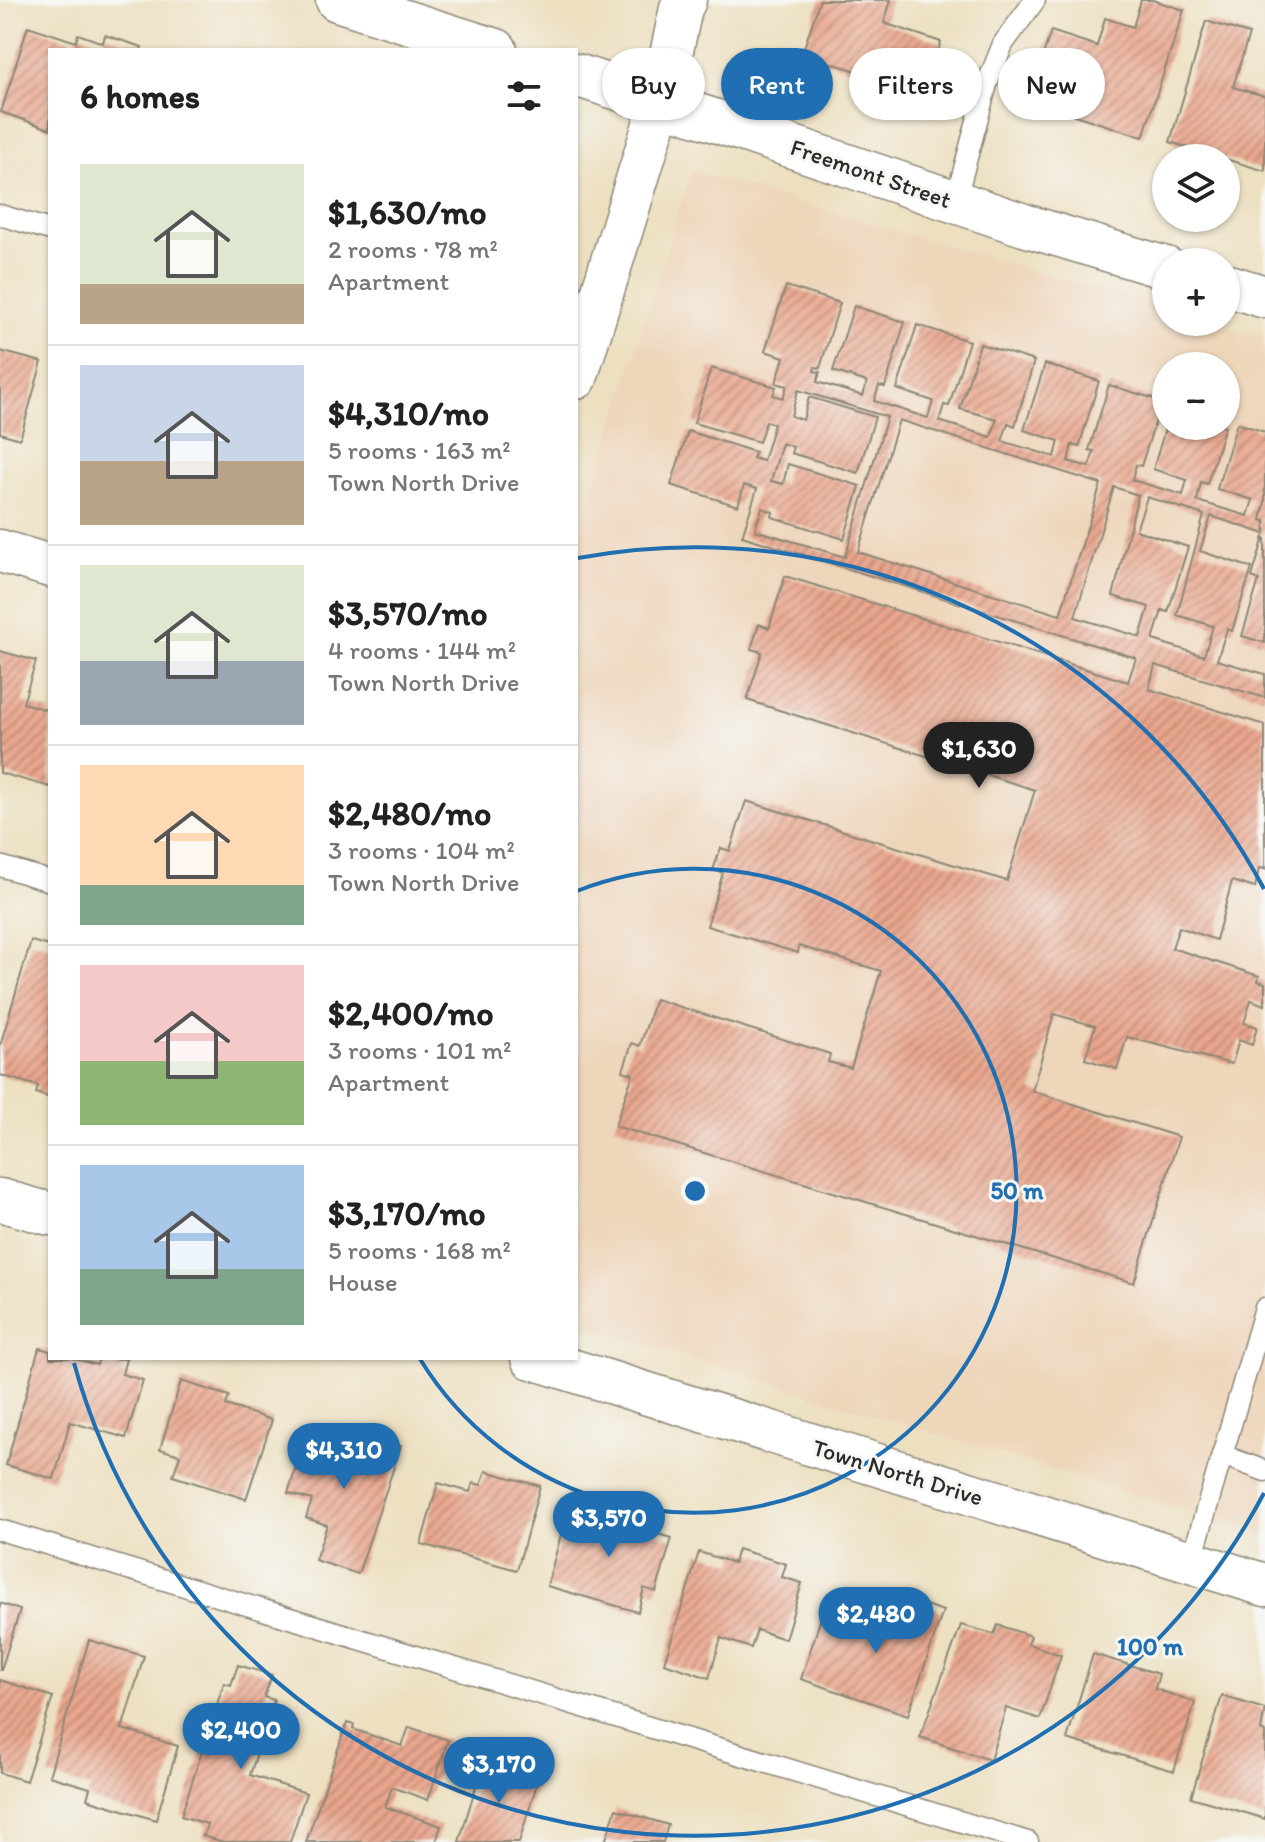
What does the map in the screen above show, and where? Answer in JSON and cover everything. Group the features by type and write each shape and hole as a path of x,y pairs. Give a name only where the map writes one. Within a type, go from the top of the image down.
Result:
{"street":[{"path":"337,0 490,48"},
{"path":"672,48 685,0"},
{"name":"Freemont Street","path":"578,76 602,83"},
{"name":"Freemont Street","path":"705,117 1024,225 1152,264"},
{"path":"578,372 655,120"},
{"path":"1240,289 1265,297"},
{"path":"0,551 48,565"},
{"path":"0,1200 48,1213"},
{"name":"Town North Drive","path":"538,1360 1265,1585"}],"lane":[{"path":"955,202 987,84 1003,44 1035,0"},
{"path":"0,215 48,229"},
{"path":"0,866 48,880"},
{"path":"1191,1562 1265,1308"},
{"path":"1222,1455 1265,1471"},
{"path":"0,1530 1028,1842"}],"shaded area":[{"path":"691,171 1152,305 1152,336 1240,336 1240,330 1265,337 1265,1535 578,1324 578,539"}],"building":[{"path":"820,0 891,0 884,23 941,42 939,48 849,48 849,69 833,64 833,48 804,48"},
{"path":"1141,0 1153,0 1184,10 1143,137 1090,120 1105,120 1105,48 1045,48 1051,31 1097,46 1105,18 1133,27"},
{"path":"1206,21 1249,34 1233,87 1265,96 1265,171 1240,163 1240,144 1170,142"},
{"path":"28,26 76,42 78,34 103,43 105,35 142,47 48,48 48,128 1,112"},
{"path":"786,286 840,303 820,368 815,367 814,371 820,372 817,382 863,396 867,382 833,371 854,306 905,322 885,387 879,386 874,401 928,418 933,401 897,389 917,325 969,341 949,406 944,405 939,421 991,437 997,419 960,409 980,344 1034,361 1015,426 1008,423 1002,441 1055,457 1059,441 1024,430 1045,364 1099,381 1079,447 1072,445 1068,461 1089,467 1094,451 1089,450 1109,385 1152,398 1152,432 1141,466 1136,465 1132,480 1183,495 1187,480 1153,469 1162,440 1221,440 1207,484 1201,482 1197,501 1248,516 1253,500 1217,489 1232,440 1240,440 1240,424 1265,432 1265,502 1261,520 1265,521 1265,534 1211,516 1200,551 1252,568 1232,631 1227,629 1217,660 1265,674 1265,698 1155,665 1149,689 1265,725 1265,869 1259,868 1255,888 1232,881 1216,940 1179,927 1172,948 1259,976 1258,981 1265,983 1265,1005 1251,1000 1244,1023 1257,1027 1252,1045 1239,1040 1232,1064 1127,1037 1117,1069 1085,1059 1095,1026 1054,1014 1032,1091 1179,1137 1134,1283 615,1126 633,1074 623,1071 632,1043 640,1046 655,999 830,1054 828,1062 851,1068 881,971 799,946 798,953 707,926 723,873 713,870 721,848 730,851 746,801 1007,881 1035,790 747,700 762,652 751,649 759,624 769,628 785,576 1128,682 1136,658 742,536 757,489 744,485 738,506 671,485 688,431 755,452 753,458 763,461 774,424 766,421 759,442 694,423 711,368 776,387 773,395 783,398 787,386 776,383 784,357 765,351","holes":["798,390 887,417 845,557 755,530 762,508 773,512 772,517 844,539 860,486 788,464 783,484 771,481 782,443 793,447 791,453 858,473 875,417 809,397 803,420 791,416","899,420 1101,484 1060,615 858,552","1114,487 1138,495 1113,596 1149,607 1140,637 1075,617","1147,497 1204,515 1177,615 1213,626 1204,656 1153,640 1162,610 1168,612 1188,547 1136,530"]},
{"path":"0,351 42,362 20,439 0,433"},
{"path":"1264,537 1265,643 1242,636 1259,580 1252,577"},
{"path":"0,651 36,661 23,703 48,710 48,786 0,773"},
{"path":"31,941 48,945 48,1097 36,1093 38,1086 0,1075 0,1046"},
{"path":"39,1348 48,1350 48,1360 79,1360 97,1365 98,1360 126,1360 122,1374 143,1380 126,1438 70,1422 54,1479 6,1465"},
{"path":"181,1381 229,1396 226,1405 272,1420 246,1499 173,1476 180,1455 160,1449"},
{"path":"309,1428 347,1441 350,1429 401,1446 358,1574 315,1560 327,1525 306,1518 312,1500 288,1493"},
{"path":"486,1471 540,1486 517,1570 421,1544 438,1483 470,1492 473,1483 481,1485"},
{"path":"568,1509 604,1519 606,1512 650,1519 646,1531 672,1538 656,1592 644,1588 638,1612 547,1586"},
{"path":"738,1549 786,1564 782,1577 802,1583 785,1639 757,1630 751,1648 721,1638 709,1678 664,1663 699,1552 734,1563"},
{"path":"893,1594 943,1611 908,1715 801,1679 822,1615 879,1635"},
{"path":"0,1603 20,1610 1,1670 0,1670"},
{"path":"961,1625 994,1634 998,1625 1031,1636 1028,1644 1061,1655 1040,1719 1006,1708 990,1760 920,1737"},
{"path":"89,1640 144,1656 122,1729 178,1746 156,1820 87,1799 90,1788 49,1776"},
{"path":"1093,1654 1159,1674 1155,1689 1195,1702 1174,1771 1067,1739"},
{"path":"238,1665 272,1675 264,1697 274,1700 250,1775 306,1793 290,1842 223,1842 203,1836 207,1824 181,1816 224,1683 231,1685"},
{"path":"0,1680 53,1697 26,1781 0,1773"},
{"path":"1222,1696 1265,1709 1261,1730 1265,1732 1265,1819 1191,1797"},
{"path":"347,1723 354,1725 353,1729 402,1746 409,1727 448,1740 428,1800 392,1787 385,1807 441,1826 436,1842 306,1842"},
{"path":"484,1760 539,1777 519,1842 459,1842"},
{"path":"616,1809 668,1825 663,1842 605,1842"}]}
